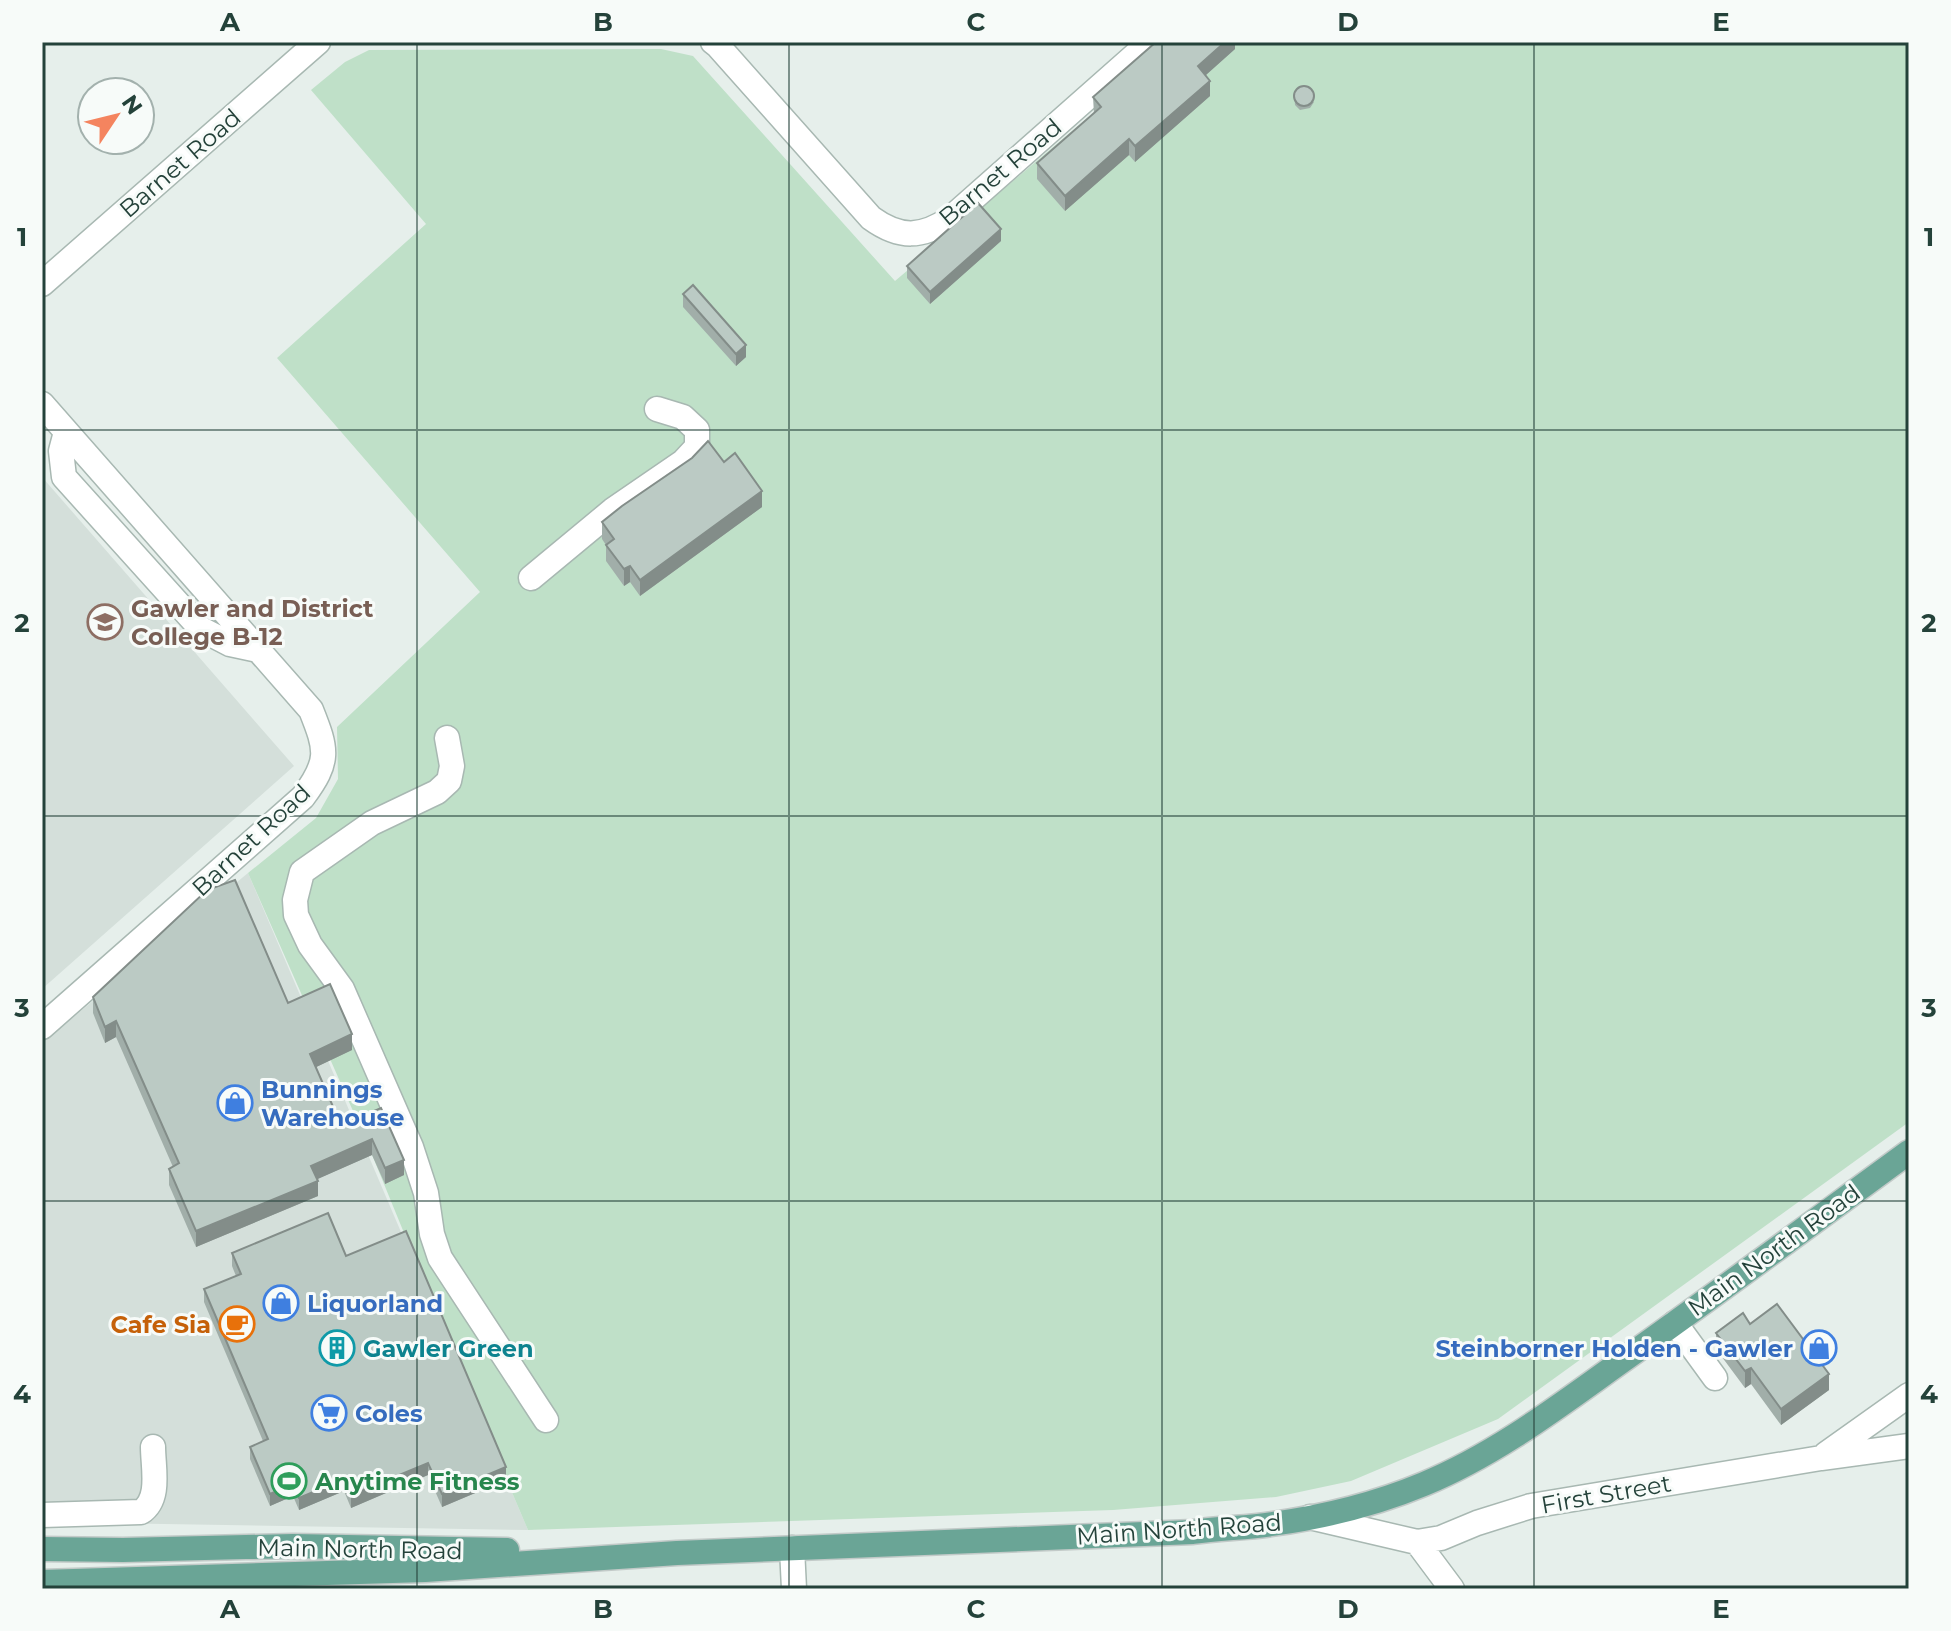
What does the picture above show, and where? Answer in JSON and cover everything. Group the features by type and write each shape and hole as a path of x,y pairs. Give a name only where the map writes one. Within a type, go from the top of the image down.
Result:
{"main road":[{"name":"Main North Road","path":"42,1582 425,1570 677,1553 1193,1532 1274,1524 1339,1511 1393,1496 1456,1469 1498,1446 1675,1323 1909,1152"},
{"name":"Main North Road","path":"42,1549 293,1546 677,1553"}],"street":[{"name":"Barnet Road","path":"42,284 318,42"},
{"name":"Barnet Road","path":"713,42 871,218 895,232 913,233 938,227 951,218 1150,42"},
{"name":"Barnet Road","path":"42,404 311,710 323,747 323,763 316,780 303,797 42,1027"},
{"path":"531,578 613,510 683,462 697,447 697,430 683,417 657,409"},
{"path":"447,738 452,766 449,781 437,792 372,823 302,872 295,900 296,915 310,945 342,989 411,1147 426,1193 432,1234 440,1258 546,1420"},
{"path":"1675,1323 1715,1378"},
{"path":"1821,1458 1909,1395"},
{"name":"First Street","path":"1310,1517 1417,1542 1441,1538 1531,1506 1909,1446"},
{"path":"42,1515 141,1512 147,1508 154,1493 153,1447"},
{"path":"1417,1542 1452,1589"},
{"path":"792,1548 794,1589"}],"shaded area":[{"name":"Gawler and District College B-12","path":"42,477 294,766 42,989"},
{"path":"248,873 528,1530 42,1522 42,1043"}],"green space":[{"path":"1177,42 1909,42 1909,1122 1498,1419 1351,1481 1276,1497 1113,1510 528,1530 368,1145 248,873 316,818 338,779 337,727 480,592 277,358 426,224 311,90 345,62 369,50 661,49 693,56 895,281"}],"building":[{"path":"1156,42 1225,42 1198,66 1210,81 1135,146 1129,139 1065,196 1037,163 1101,107 1093,97"},
{"path":"1304,86 1311,89 1314,96 1311,103 1304,106 1297,103 1294,96 1297,89"},
{"path":"978,203 1001,229 930,292 907,266"},
{"path":"693,285 746,345 736,354 683,294"},
{"path":"708,441 724,462 735,453 762,491 640,580 630,566 624,569 606,545 614,539 602,522 692,458"},
{"name":"Bunnings Warehouse","path":"235,880 288,1003 330,984 352,1034 310,1054 341,1125 381,1108 404,1160 385,1168 372,1139 311,1166 318,1181 196,1231 169,1169 179,1163 116,1021 105,1027 93,997 207,890"},
{"name":"Gawler Green","path":"328,1213 346,1256 406,1231 506,1467 442,1494 428,1463 351,1495 344,1479 299,1498 293,1484 270,1494 250,1447 268,1439 204,1289 241,1274 232,1253"},
{"path":"1777,1304 1829,1374 1781,1409 1751,1368 1745,1371 1716,1333 1743,1313 1750,1324"}],"place":[{"name":"Gawler and District College B-12","path":"105,622"},
{"name":"Bunnings Warehouse","path":"235,1103"},
{"name":"Liquorland","path":"281,1303"},
{"name":"Cafe Sia","path":"237,1324"},
{"name":"Gawler Green","path":"337,1348"},
{"name":"Steinborner Holden - Gawler","path":"1819,1348"},
{"name":"Coles","path":"329,1413"},
{"name":"Anytime Fitness","path":"289,1481"}]}
